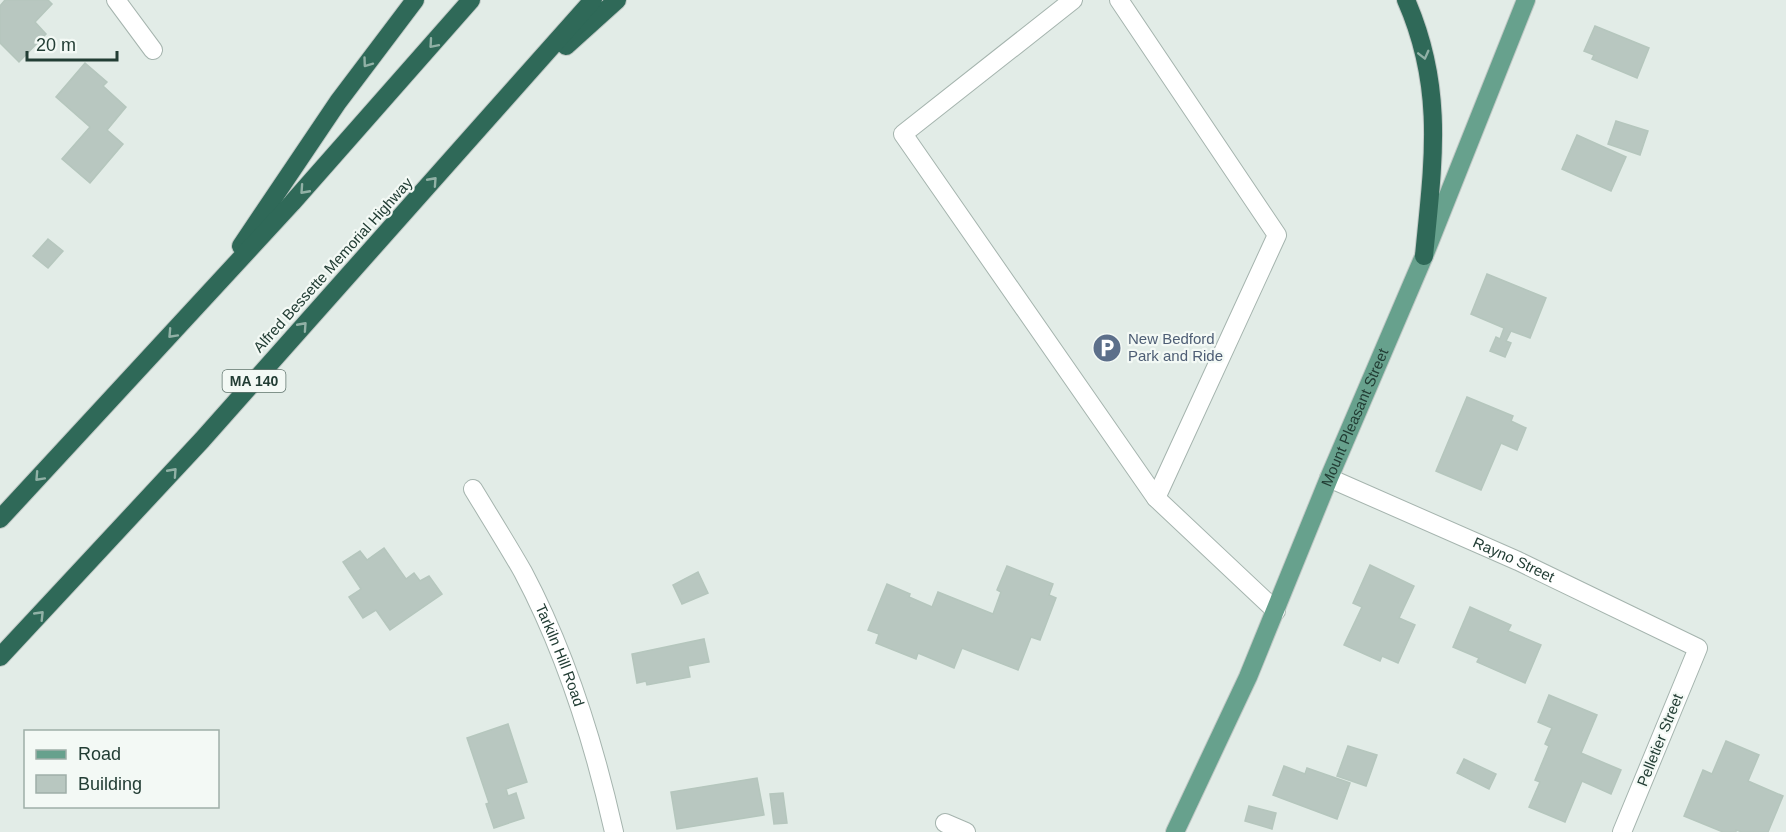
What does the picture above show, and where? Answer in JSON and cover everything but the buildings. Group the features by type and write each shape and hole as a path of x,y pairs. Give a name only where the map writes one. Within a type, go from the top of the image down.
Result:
{"highway":[{"path":"208,295 338,102 415,0"},
{"path":"0,519 332,159 471,0"},
{"name":"Alfred Bessette Memorial Highway","path":"0,657 136,513 505,101 592,0"},
{"path":"505,101 617,0"},
{"path":"1406,0 1424,53 1432,93 1434,147 1424,256"}],"main road":[{"name":"Mount Pleasant Street","path":"1175,832 1207,767 1276,611 1329,478 1424,256 1526,0"}],"street":[{"path":"116,0 153,50"},
{"path":"1073,0 903,134 1156,498 1276,611"},
{"path":"1119,0 1277,235 1156,498"},
{"name":"Rayno Street","path":"1329,478 1518,561 1698,648"},
{"name":"Tarkiln Hill Road","path":"473,489 523,573 560,655 592,749 614,832"},
{"name":"Pelletier Street","path":"1622,832 1698,648"},
{"path":"945,823 966,832"}],"place":[{"name":"New Bedford Park and Ride","path":"1107,348"}]}
